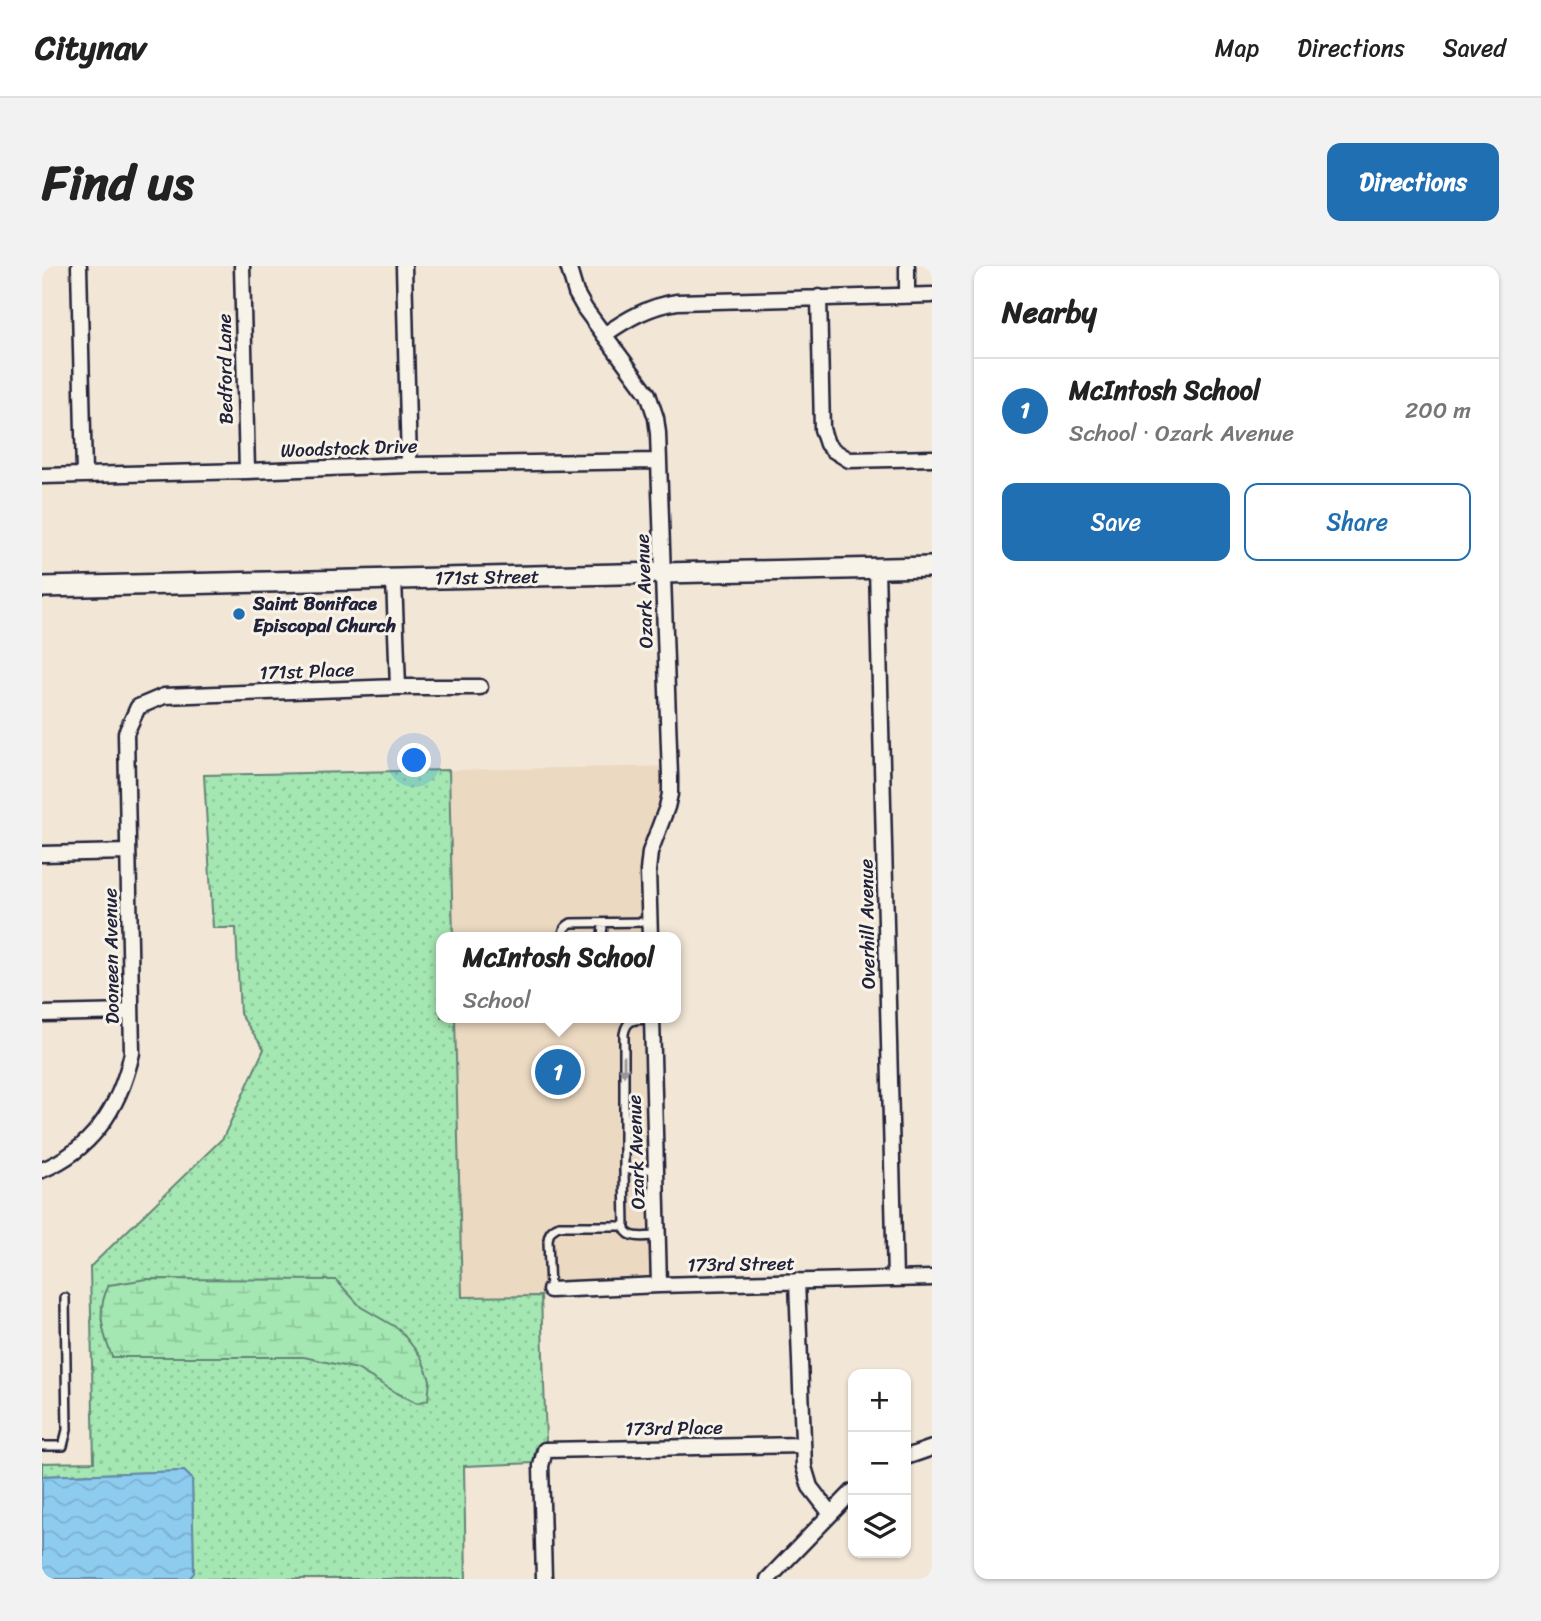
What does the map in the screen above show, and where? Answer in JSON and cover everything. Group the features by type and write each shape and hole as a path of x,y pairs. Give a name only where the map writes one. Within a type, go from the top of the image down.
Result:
{"street":[{"path":"79,266 84,474"},
{"name":"Bedford Lane","path":"242,266 247,471"},
{"path":"404,266 409,465"},
{"name":"Ozark Avenue","path":"568,266 576,293 648,394 656,418 670,794 650,852 650,932"},
{"path":"907,266 907,295"},
{"path":"604,335 637,314 665,304 689,301 932,295"},
{"path":"819,297 822,429 827,444 849,460 932,458"},
{"name":"Woodstock Drive","path":"42,476 658,461"},
{"name":"171st Street","path":"42,587 932,567"},
{"name":"Overhill Avenue","path":"877,568 895,1279"},
{"path":"394,579 398,687"},
{"name":"171st Place","path":"138,707 164,695 480,687"},
{"name":"Dooneen Avenue","path":"42,1170 69,1155 93,1135 120,1095 132,1053 126,733 138,707"},
{"path":"42,854 128,852"},
{"path":"42,1014 131,1012"},
{"name":"Ozark Avenue","path":"652,1023 659,1285"},
{"name":"173rd Street","path":"550,1290 932,1278"},
{"path":"797,1281 802,1445 806,1479 831,1514"},
{"name":"173rd Place","path":"544,1579 541,1466 545,1450 802,1445"},
{"path":"911,1455 932,1448"},
{"path":"768,1579 849,1495"}],"lane":[{"path":"563,932 570,923 649,922"},
{"path":"603,923 603,932"},
{"path":"627,1023 624,1034 626,1233 630,1236 658,1236"},
{"path":"624,1170 656,1169"},
{"path":"550,1290 548,1240 553,1228 625,1226"},
{"path":"42,1446 62,1446 67,1430 65,1298"}],"shaded area":[{"path":"679,766 674,810 656,855 656,932 453,932 449,770"},
{"path":"455,1023 658,1023 664,1270 667,1276 673,1278 675,1293 462,1298"}],"green space":[{"path":"449,770 453,932 436,932 436,1023 455,1023 462,1297 541,1296 546,1441 537,1447 534,1463 464,1466 466,1579 189,1579 194,1572 192,1479 184,1471 42,1476 42,1463 94,1462 90,1267 223,1138 264,1049 240,1014 236,928 213,928 204,775"},
{"path":"147,1279 336,1280 361,1307 399,1329 421,1357 430,1380 428,1400 417,1403 357,1369 304,1357 112,1357 102,1321 103,1303 109,1285"}],"water":[{"path":"184,1471 192,1479 194,1573 189,1579 42,1579 42,1476"}],"place":[{"name":"Saint Boniface Episcopal Church","path":"239,614"},
{"name":"McIntosh School","path":"558,1072"}]}
